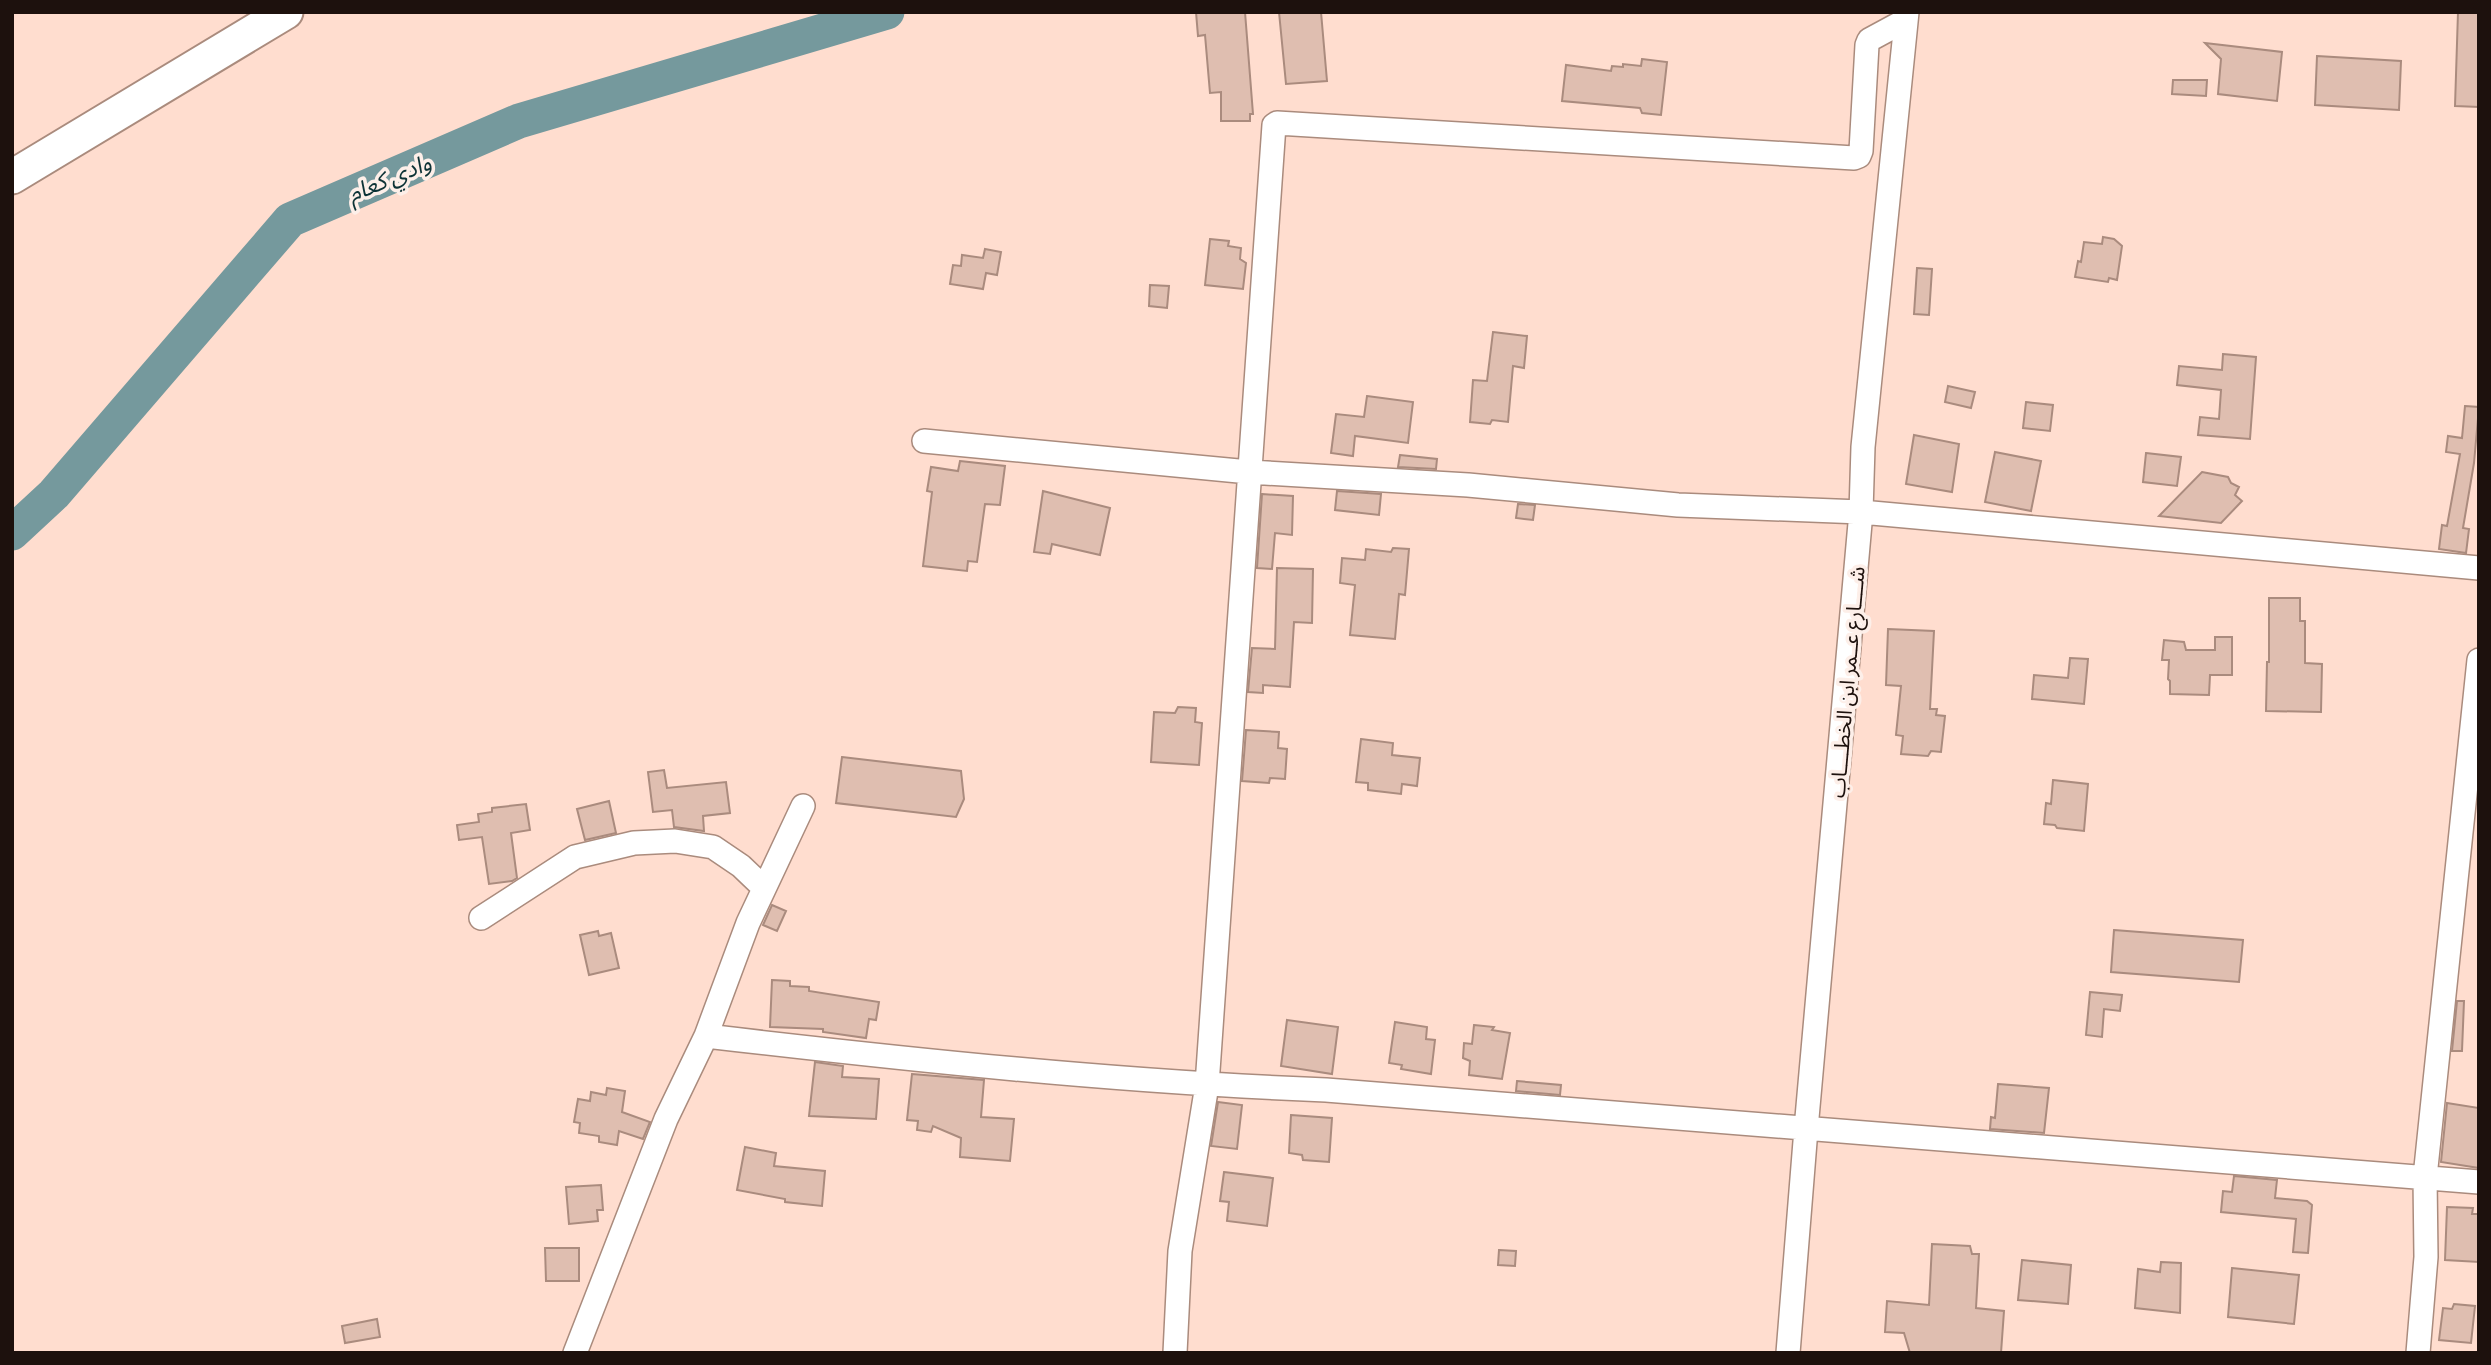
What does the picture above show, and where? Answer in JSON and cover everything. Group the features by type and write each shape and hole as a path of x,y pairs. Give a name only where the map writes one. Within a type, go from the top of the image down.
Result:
{"street":[{"path":"12,177 286,12"},
{"path":"1175,1353 1180,1251 1207,1085 1273,125 1277,123 1854,158 1859,156 1861,151 1867,45 1869,40 1906,16"},
{"name":"شــــارع عــمر ابن الخطــــاب","path":"1788,1353 1861,512 1863,447 1906,16"},
{"path":"925,441 1249,472 1468,485 1678,505 1861,512 2479,568"},
{"path":"2418,1353 2426,1257 2425,1177 2479,660"},
{"path":"575,1353 666,1119 706,1036 743,936 803,806"},
{"path":"481,918 575,857 634,843 675,841 713,847 741,866 764,888"},
{"path":"706,1036 1207,1085 1326,1090 2479,1182"}],"building":[{"path":"1196,12 1245,12 1253,114 1250,114 1250,121 1221,121 1221,92 1210,93 1205,35 1198,36"},
{"path":"1279,12 1321,12 1327,81 1286,84"},
{"path":"2458,12 2479,12 2479,107 2455,106"},
{"path":"2205,43 2282,52 2277,101 2218,94 2221,59"},
{"path":"2317,56 2401,61 2399,110 2315,105"},
{"path":"1642,59 1667,62 1661,115 1642,113 1640,108 1562,101 1566,65 1611,71 1612,66 1623,67 1623,64 1641,66"},
{"path":"2173,80 2207,80 2206,96 2172,94"},
{"path":"2103,237 2114,239 2122,246 2117,280 2109,278 2108,282 2075,277 2084,242 2102,244"},
{"path":"1210,239 1229,241 1228,246 1241,248 1240,259 1246,263 1243,289 1205,285"},
{"path":"985,249 1001,252 997,275 986,273 983,289 950,284 953,265 961,266 962,255 983,258"},
{"path":"1917,268 1932,269 1929,315 1914,314"},
{"path":"1150,285 1169,286 1167,308 1149,306"},
{"path":"1493,332 1527,336 1524,368 1513,366 1508,422 1470,422 1473,380 1487,381"},
{"path":"2223,354 2256,357 2250,439 2198,435 2200,417 2219,419 2221,390 2177,385 2179,366 2222,370"},
{"path":"1948,386 1975,392 1971,408 1945,402"},
{"path":"1367,396 1413,402 1408,443 1355,436 1353,456 1331,453 1336,414 1364,417"},
{"path":"2026,402 2053,405 2050,431 2023,428"},
{"path":"2465,406 2479,407 2474,463 2463,528 2469,529 2466,553 2439,549 2442,525 2447,526 2460,454 2446,452 2448,436 2462,438"},
{"path":"1914,435 1959,444 1952,492 1906,484"},
{"path":"1995,452 2041,461 2031,511 1985,502"},
{"path":"2146,453 2181,457 2177,486 2143,482"},
{"path":"1400,455 1437,459 1436,469 1398,467"},
{"path":"960,461 1005,466 1000,505 985,504 977,562 968,561 967,571 923,566 932,492 927,491 931,467 958,471"},
{"path":"2202,472 2228,477 2231,483 2239,487 2235,495 2242,501 2221,523 2159,516"},
{"path":"1043,491 1110,508 1100,555 1052,544 1050,554 1034,552"},
{"path":"1337,491 1381,494 1379,515 1335,510"},
{"path":"1262,494 1293,496 1292,535 1275,533 1272,569 1257,568"},
{"path":"1518,504 1535,505 1533,520 1516,518"},
{"path":"1393,548 1409,549 1405,595 1399,594 1395,639 1350,635 1355,585 1340,583 1342,558 1365,560 1366,549 1391,552"},
{"path":"1277,568 1313,569 1312,623 1294,622 1290,687 1263,685 1263,693 1248,692 1252,648 1275,649"},
{"path":"2269,598 2300,598 2300,621 2305,621 2305,663 2322,664 2321,712 2266,711"},
{"path":"1888,629 1934,631 1930,709 1937,709 1936,715 1945,716 1941,752 1931,751 1928,756 1901,754 1903,736 1896,735 1901,686 1886,685"},
{"path":"2215,637 2232,637 2232,675 2210,675 2209,695 2170,694 2169,660 2162,660 2164,640 2184,642 2186,650 2215,650"},
{"path":"2070,658 2088,659 2084,704 2032,699 2034,675 2068,678"},
{"path":"1178,707 1196,708 1195,722 1202,723 1199,765 1151,762 1154,712 1175,713"},
{"path":"1246,730 1279,732 1278,748 1287,749 1285,779 1270,778 1269,783 1242,781"},
{"path":"1361,739 1393,743 1392,755 1420,758 1417,786 1402,784 1401,794 1368,790 1368,783 1356,782"},
{"path":"842,757 961,771 964,799 956,817 836,803"},
{"path":"664,770 667,788 726,782 730,813 703,816 704,831 674,827 672,810 653,812 648,772"},
{"path":"2053,780 2088,784 2084,831 2044,824 2046,803 2051,804"},
{"path":"609,801 616,833 585,840 577,809"},
{"path":"526,804 530,830 511,833 517,878 489,884 482,837 459,840 457,825 479,822 478,814 492,812 492,808"},
{"path":"772,905 786,911 777,931 763,925"},
{"path":"2114,930 2243,940 2239,982 2111,972"},
{"path":"598,931 599,936 611,933 619,968 589,975 580,935"},
{"path":"772,980 790,981 790,986 809,987 809,991 879,1002 876,1020 869,1019 866,1038 823,1032 823,1029 770,1027"},
{"path":"2090,992 2122,995 2120,1011 2104,1009 2102,1037 2086,1035"},
{"path":"2457,1001 2464,1001 2462,1051 2452,1051"},
{"path":"1287,1020 1338,1027 1332,1074 1281,1066"},
{"path":"1395,1022 1427,1027 1426,1039 1435,1040 1431,1074 1401,1069 1402,1065 1389,1063"},
{"path":"1474,1025 1494,1027 1492,1030 1510,1033 1502,1079 1469,1075 1470,1061 1463,1058 1464,1043 1472,1044"},
{"path":"815,1062 843,1066 842,1077 879,1079 876,1119 809,1116"},
{"path":"912,1074 984,1080 981,1117 1014,1119 1010,1161 960,1157 961,1138 933,1126 931,1132 917,1130 918,1121 907,1120"},
{"path":"1517,1081 1561,1085 1560,1095 1516,1091"},
{"path":"1998,1084 2049,1088 2044,1133 1990,1129 1991,1117 1995,1118"},
{"path":"607,1088 625,1091 622,1112 650,1122 643,1139 619,1131 617,1145 599,1142 599,1136 579,1133 580,1123 574,1122 578,1099 590,1101 591,1092 606,1095"},
{"path":"1218,1102 1242,1105 1237,1149 1211,1146"},
{"path":"2447,1103 2479,1108 2479,1168 2441,1162"},
{"path":"1291,1115 1332,1118 1329,1162 1303,1160 1302,1155 1289,1153"},
{"path":"745,1147 776,1153 774,1166 825,1171 822,1206 785,1202 785,1199 737,1190"},
{"path":"1224,1172 1273,1178 1267,1226 1227,1221 1229,1202 1220,1201"},
{"path":"2234,1176 2277,1180 2275,1198 2307,1201 2312,1205 2308,1253 2293,1252 2296,1219 2221,1212 2223,1191 2232,1192"},
{"path":"601,1185 603,1210 597,1210 598,1221 569,1224 566,1187"},
{"path":"2447,1207 2473,1208 2472,1214 2479,1214 2479,1262 2445,1260"},
{"path":"1932,1244 1970,1246 1972,1254 1979,1254 1976,1308 2004,1311 2001,1353 1910,1353 1904,1333 1885,1332 1887,1301 1929,1305"},
{"path":"545,1248 579,1248 579,1281 546,1281"},
{"path":"1499,1250 1516,1251 1515,1266 1498,1265"},
{"path":"2022,1260 2071,1265 2068,1304 2018,1300"},
{"path":"2161,1262 2181,1263 2180,1313 2135,1308 2138,1269 2160,1272"},
{"path":"2232,1268 2299,1275 2294,1324 2228,1317"},
{"path":"2454,1304 2475,1306 2471,1343 2439,1340 2443,1308 2452,1309"},
{"path":"377,1319 380,1337 345,1343 342,1326"}],"waterway":[{"name":"وادي كعام","path":"12,533 54,494 290,220 519,121 887,12"}]}
